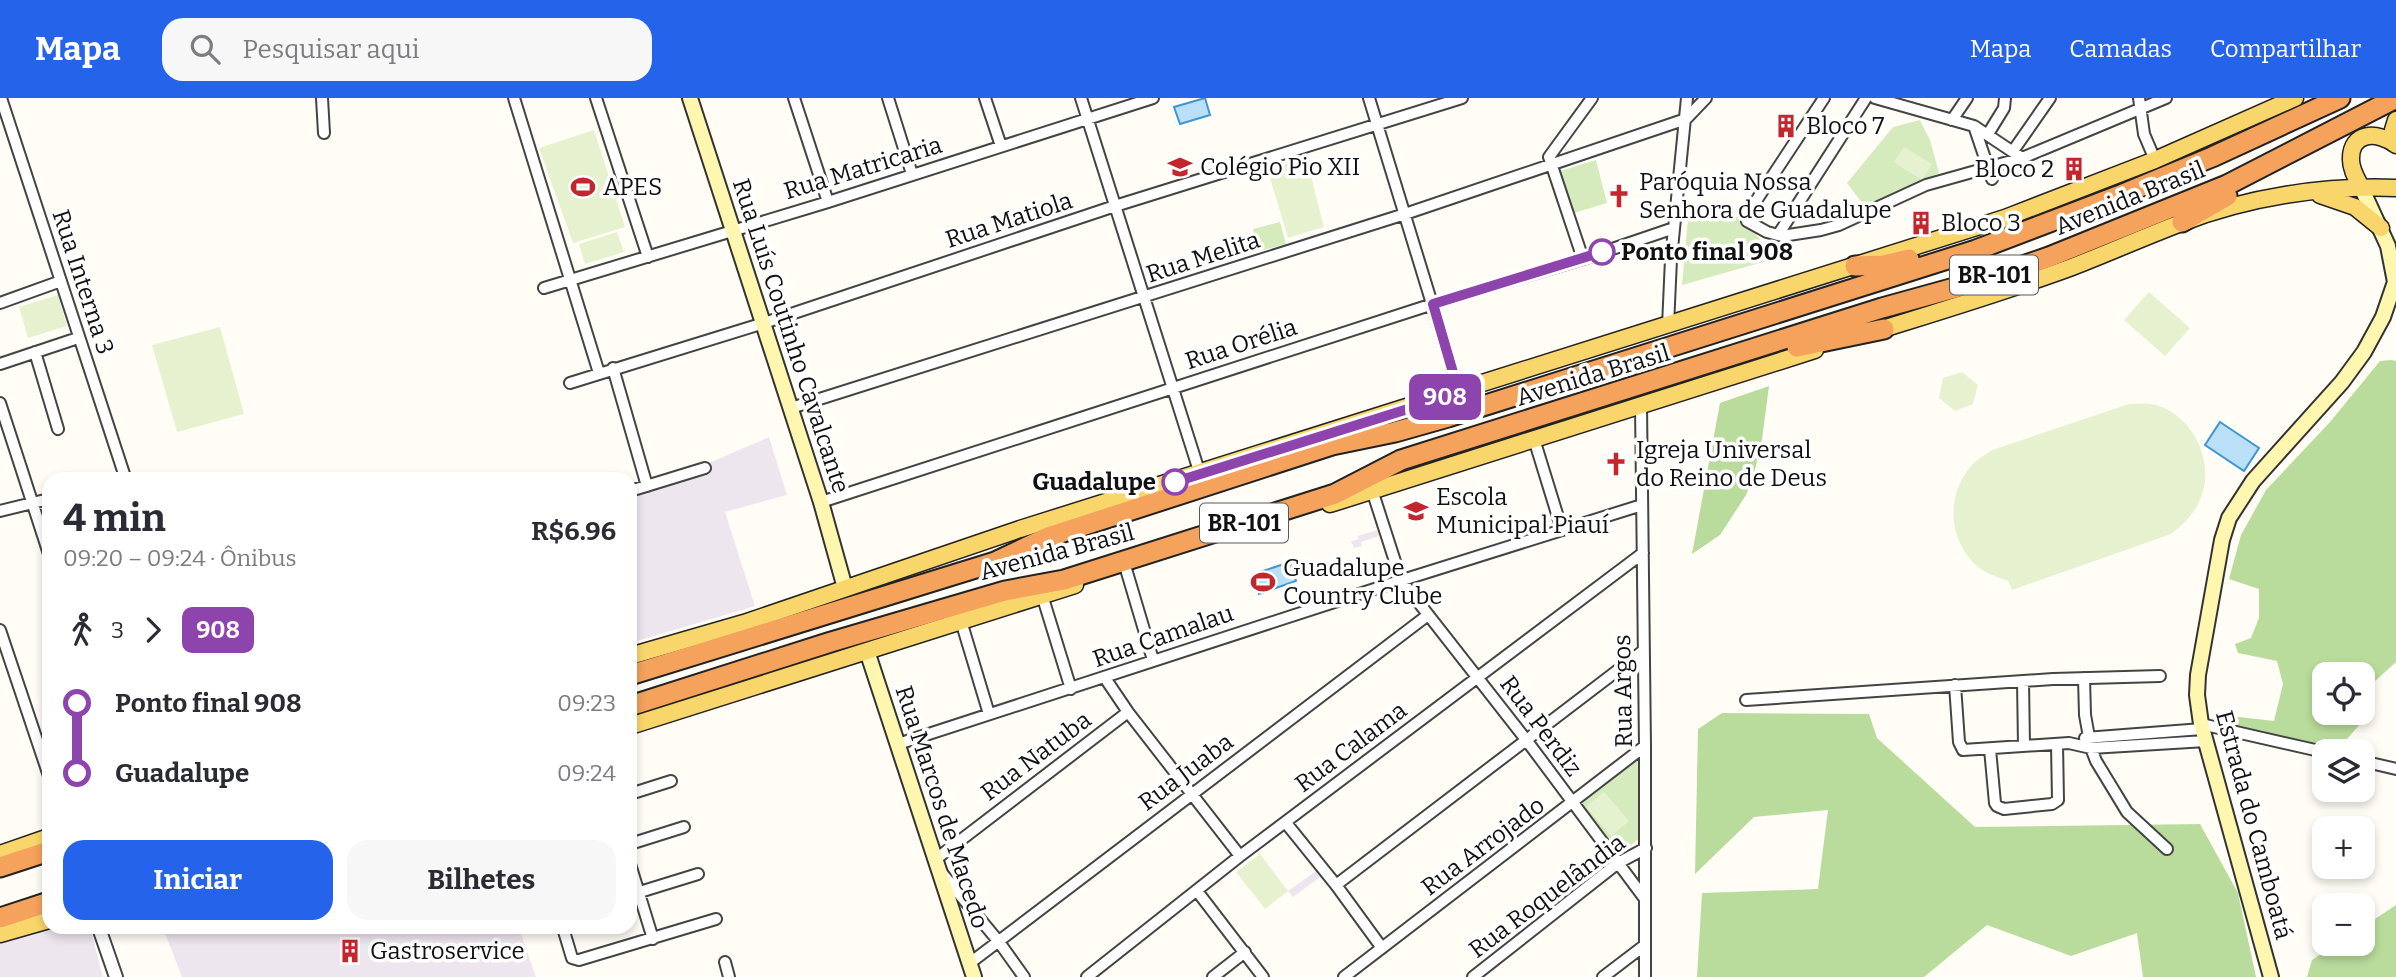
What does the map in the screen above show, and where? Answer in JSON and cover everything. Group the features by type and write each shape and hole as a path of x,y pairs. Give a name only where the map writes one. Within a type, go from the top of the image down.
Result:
{"highway":[{"path":"2212,157 2243,136 2315,98"},
{"name":"Avenida Brasil","path":"637,673 983,566 1048,537 1332,445 1395,432 1448,417 1934,264 2212,157 2340,98"},
{"name":"Avenida Brasil","path":"637,704 831,642 1005,591 1077,576 1335,494 1401,460 1882,307 1976,282 2049,257 2227,185 2396,98"},
{"path":"2182,222 2327,135"},
{"path":"1855,266 1884,265 1914,258 2055,219"},
{"path":"1696,368 1884,329"},
{"path":"0,867 42,853"},
{"path":"0,918 42,904"}],"main road":[{"name":"Rua Luís Coutinho Cavalcante","path":"690,98 821,502 845,588"},
{"name":"Avenida Brasil","path":"637,654 2006,218 2155,160 2295,98"},
{"path":"2395,144 2393,130 2396,120"},
{"path":"2361,187 2351,164 2356,144 2360,139 2374,135 2382,136 2395,144"},
{"path":"2182,222 2244,203 2307,192 2361,187 2396,188"},
{"name":"Estrada do Camboatá","path":"2271,977 2203,731 2197,695 2198,675 2222,540 2229,517 2253,481 2342,382 2364,352 2383,317 2395,280 2381,228 2361,187"},
{"path":"2307,192 2340,200 2355,207 2381,228"},
{"name":"Avenida Brasil","path":"637,724 2051,275 2182,222"},
{"name":"Rua Marcos de Macedo","path":"867,651 972,970"},
{"path":"0,854 42,840"},
{"path":"0,934 42,922"}],"street":[{"name":"Rua Interna 3","path":"1,98 122,472"},
{"path":"322,98 324,134"},
{"path":"514,98 599,373"},
{"path":"596,98 648,257"},
{"path":"794,98 828,202"},
{"path":"888,98 912,174"},
{"path":"985,98 1001,146"},
{"path":"1081,98 1200,474"},
{"name":"Rua Matricaria","path":"544,288 828,202 1153,98"},
{"path":"1369,98 1459,393"},
{"name":"Rua Matiola","path":"570,383 764,323 1115,206 1462,98"},
{"path":"1583,259 1549,164 1549,157 1554,147 1578,121 1592,98"},
{"path":"1668,326 1674,228 1687,98"},
{"path":"1686,119 1706,98"},
{"path":"1824,98 1754,201 1747,221 1767,232 1793,235 1839,225 1926,185 1990,174 2017,154 2140,103 2166,98"},
{"path":"1778,235 1866,98"},
{"path":"1913,108 1920,98"},
{"path":"1952,120 1967,98"},
{"path":"1987,134 2004,107 2005,98"},
{"path":"2017,154 2050,98"},
{"path":"1881,99 1974,126 2017,154"},
{"path":"2140,103 2144,134 2155,160"},
{"name":"Rua Melita","path":"791,408 1405,214 1686,119"},
{"path":"1974,126 1990,174"},
{"name":"Rua Orélia","path":"821,502 1674,228"},
{"path":"0,303 61,281"},
{"path":"0,364 78,338"},
{"path":"35,352 58,429"},
{"path":"613,368 647,486"},
{"path":"0,403 42,530"},
{"name":"Rua Argos","path":"1641,405 1645,977"},
{"path":"1534,439 1562,530"},
{"path":"637,489 705,468"},
{"name":"Rua Perdiz","path":"1372,490 1401,580 1527,741 1645,899"},
{"path":"0,511 42,501"},
{"name":"Rua Camalau","path":"898,744 1401,580 1642,505"},
{"name":"Rua Calama","path":"1087,977 1240,856 1643,553"},
{"path":"1126,569 1153,660"},
{"path":"1042,596 1071,689"},
{"name":"Rua Juaba","path":"972,970 999,942 1428,615"},
{"path":"961,621 989,714"},
{"path":"0,630 42,755"},
{"path":"1336,885 1643,651"},
{"path":"1745,700 2023,681 2160,676"},
{"path":"1105,678 1128,712 1240,856"},
{"path":"2084,678 2090,742 2104,776 2127,812 2167,849"},
{"path":"2023,681 2024,746"},
{"path":"1955,685 1960,747 1964,750 2149,739 2203,731 2312,750"},
{"name":"Rua Natuba","path":"939,865 1128,712"},
{"path":"1990,749 1995,803 1997,807 2004,809 2052,804 2058,800 2057,744"},
{"name":"Rua Arrojado","path":"1344,977 1645,746"},
{"path":"2375,764 2396,769"},
{"path":"637,792 671,781"},
{"path":"1286,823 1382,948"},
{"path":"637,842 684,827"},
{"name":"Rua Roquelândia","path":"1473,977 1618,863 1646,848"},
{"path":"939,865 1024,977"},
{"path":"637,892 698,874"},
{"path":"1197,891 1263,977"},
{"path":"637,900 653,939"},
{"path":"565,934 572,958 579,960 716,919"},
{"path":"101,934 116,977"},
{"path":"1604,977 1645,945"},
{"path":"1213,977 1245,952"},
{"path":"725,962 729,977"}],"shaded area":[{"path":"769,437 787,495 725,512 755,606 637,641 637,494"},
{"path":"1378,530 1379,536 1361,542 1362,546 1354,548 1351,541 1359,539 1357,536"},
{"path":"1316,871 1320,877 1293,897 1288,891"},
{"path":"42,929 42,934 92,934 103,977 0,977 0,943"},
{"path":"165,934 521,934 536,977 182,977"}],"green space":[{"path":"1920,120 1930,140 1939,173 1865,207 1847,183 1893,127"},
{"name":"APES","path":"594,130 625,227 573,243 539,148"},
{"path":"1904,147 1932,164 1922,180 1894,162"},
{"path":"1306,157 1324,227 1288,238 1268,171"},
{"path":"1596,160 1607,203 1574,213 1560,171"},
{"path":"1715,207 1756,226 1756,235 1766,247 1770,260 1682,285 1688,219"},
{"path":"1280,222 1286,244 1259,251 1253,229"},
{"path":"617,232 624,252 585,264 579,244"},
{"path":"2149,292 2190,328 2165,356 2124,320"},
{"path":"58,295 67,326 28,338 19,307"},
{"path":"220,327 244,414 177,432 152,345"},
{"path":"2380,361 2396,361 2396,662 2375,681 2375,662 2312,662 2312,725 2359,725 2347,739 2312,739 2312,743 2226,726 2220,718 2230,716 2274,721 2283,684 2277,661 2238,653 2235,644 2251,638 2259,618 2259,589 2229,579 2241,535 2266,490 2330,422"},
{"path":"1962,372 1978,385 1973,404 1955,411 1939,398 1943,378"},
{"path":"1769,386 1762,439 1746,495 1720,535 1692,554 1720,403"},
{"path":"2129,404 2151,404 2166,409 2189,428 2198,441 2203,456 2204,487 2199,502 2184,523 2171,534 2012,590 2008,581 1979,568 1963,549 1954,524 1955,497 1959,484 1975,462 1992,450"},
{"path":"1722,713 1869,714 1877,738 1975,827 2200,824 2238,893 2256,977 2143,977 2137,933 2071,956 1987,925 1924,977 1697,977 1702,893 1818,889 1828,810 1754,817 1695,874 1698,729"},
{"path":"1642,749 1640,838 1620,854 1581,804"},
{"path":"1604,792 1629,821 1611,836 1586,807"},
{"path":"1260,854 1288,891 1265,909 1236,872"},
{"path":"2396,905 2396,977 2307,977 2312,960 2318,956 2375,956 2375,919"}],"water":[{"path":"1205,98 1210,115 1180,124 1174,107"},
{"path":"2220,422 2259,448 2244,471 2205,445"},
{"path":"1290,562 1296,581 1259,594 1254,574"}],"bus line":[{"name":"908","path":"1175,482 1459,393 1433,304 1602,252"}],"place":[{"name":"Bloco 7","path":"1786,126"},
{"name":"Colégio Pio XII","path":"1180,167"},
{"name":"Bloco 2","path":"2074,169"},
{"name":"APES","path":"583,187"},
{"name":"Paróquia Nossa Senhora de Guadalupe","path":"1619,196"},
{"name":"Bloco 3","path":"1921,223"},
{"name":"Ponto final 908","path":"1602,252"},
{"name":"Igreja Universal do Reino de Deus","path":"1616,464"},
{"name":"Guadalupe","path":"1175,482"},
{"name":"Escola Municipal Piauí","path":"1416,511"},
{"name":"Guadalupe Country Clube","path":"1263,582"},
{"name":"Gastroservice","path":"350,951"}]}
